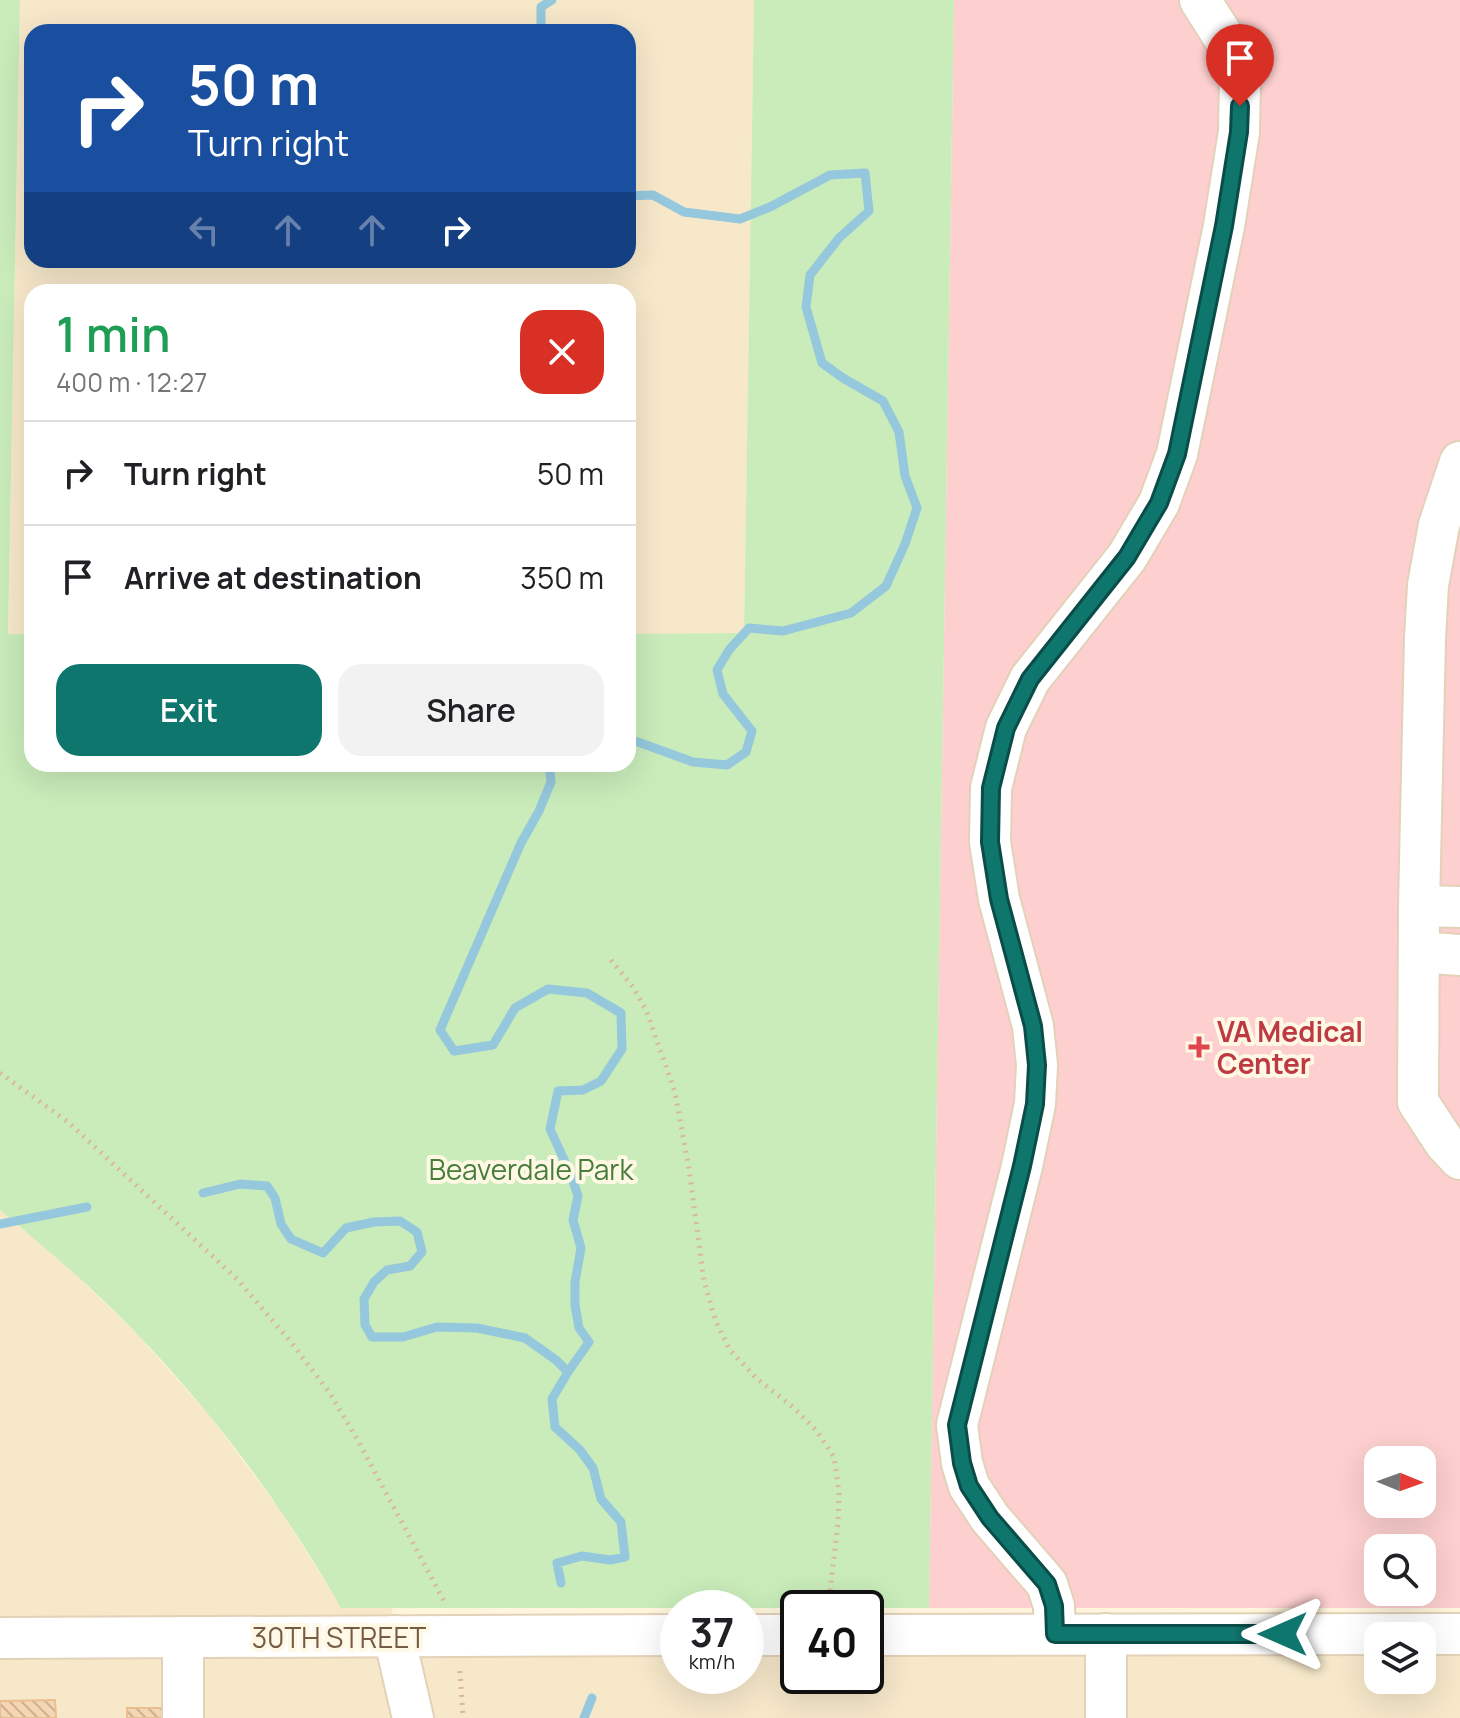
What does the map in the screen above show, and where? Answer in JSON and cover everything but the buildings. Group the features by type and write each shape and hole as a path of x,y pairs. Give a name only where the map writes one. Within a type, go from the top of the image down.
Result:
{"street":[{"path":"1055,1634 1054,1606 1047,1584 990,1518 969,1486 962,1463 957,1425 1035,1104 1037,1065 1033,1026 999,899 990,842 991,788 1006,728 1030,679 1127,557 1159,503 1177,454 1224,226 1239,132 1240,80 1233,52 1200,0"},
{"path":"1460,462 1439,525 1428,585 1419,906 1418,1102 1445,1143 1460,1159"},
{"path":"1419,906 1460,907"},
{"path":"1419,952 1460,955"},
{"path":"1106,1634 1106,1718"},
{"path":"884,1635 1460,1634"},
{"name":"30TH STREET","path":"0,1638 660,1635"},
{"path":"394,1636 413,1718"},
{"path":"183,1637 183,1718"}],"path":[{"path":"611,960 633,987 646,1010 675,1092 704,1281 716,1322 730,1350 756,1378 816,1430 834,1457 839,1492 830,1590"},
{"path":"0,1073 79,1131 237,1279 329,1392 445,1603 459,1658 463,1718"}],"shaded area":[{"path":"20,0 754,0 744,634 636,634 636,284 24,284 24,634 8,634"},
{"name":"VA Medical Center","path":"954,0 1460,0 1460,1608 929,1608"},
{"path":"0,1210 60,1260 136,1333 207,1413 280,1510 341,1607 392,1608 394,1636 660,1635 660,1694 764,1694 764,1635 780,1635 780,1694 884,1694 884,1635 1364,1634 1364,1694 1436,1694 1436,1634 1460,1634 1460,1718 0,1718"}],"green space":[{"name":"Beaverdale Park","path":"0,0 20,0 8,634 24,634 24,772 636,772 636,634 744,633 754,0 954,0 929,1608 884,1608 884,1590 780,1590 780,1608 764,1608 764,1590 660,1590 660,1608 341,1608 272,1499 221,1430 136,1333 53,1254 0,1210"}],"waterway":[{"path":"541,24 541,7 552,0"},
{"path":"636,196 653,195 684,212 740,219 830,175 865,173 869,211 839,238 810,275 806,307 822,363 883,401 899,432 905,476 917,508 886,586 851,613 783,631 749,628 729,650 717,670 723,694 752,731 746,752 727,765 693,762 636,742"},
{"path":"550,772 551,782 539,811 521,843 440,1030 454,1051 493,1045 515,1008 548,989 587,993 621,1013 622,1049 601,1081 583,1090 558,1091 550,1129 578,1196 573,1220 581,1248 575,1282 575,1305 579,1328 589,1342 552,1399 555,1427 580,1450 593,1468 601,1499 621,1522 625,1557 610,1560 582,1556 557,1563 561,1583"},
{"path":"203,1193 240,1184 267,1186 275,1198 281,1224 291,1239 323,1253 346,1228 400,1221 417,1232 422,1252 410,1266 387,1270 374,1282 364,1299 365,1325 372,1337 403,1337 437,1327 477,1328 525,1338 568,1372"},
{"path":"0,1224 87,1207"},
{"path":"584,1718 592,1698"}],"place":[{"name":"VA Medical Center","path":"1199,1047"}],"route":[{"path":"1240,106 1239,132 1224,226 1177,454 1159,503 1127,557 1030,679 1006,728 991,788 990,842 999,899 1033,1026 1037,1065 1035,1104 957,1425 962,1463 969,1486 990,1518 1047,1584 1054,1606 1055,1634 1283,1634"}]}
